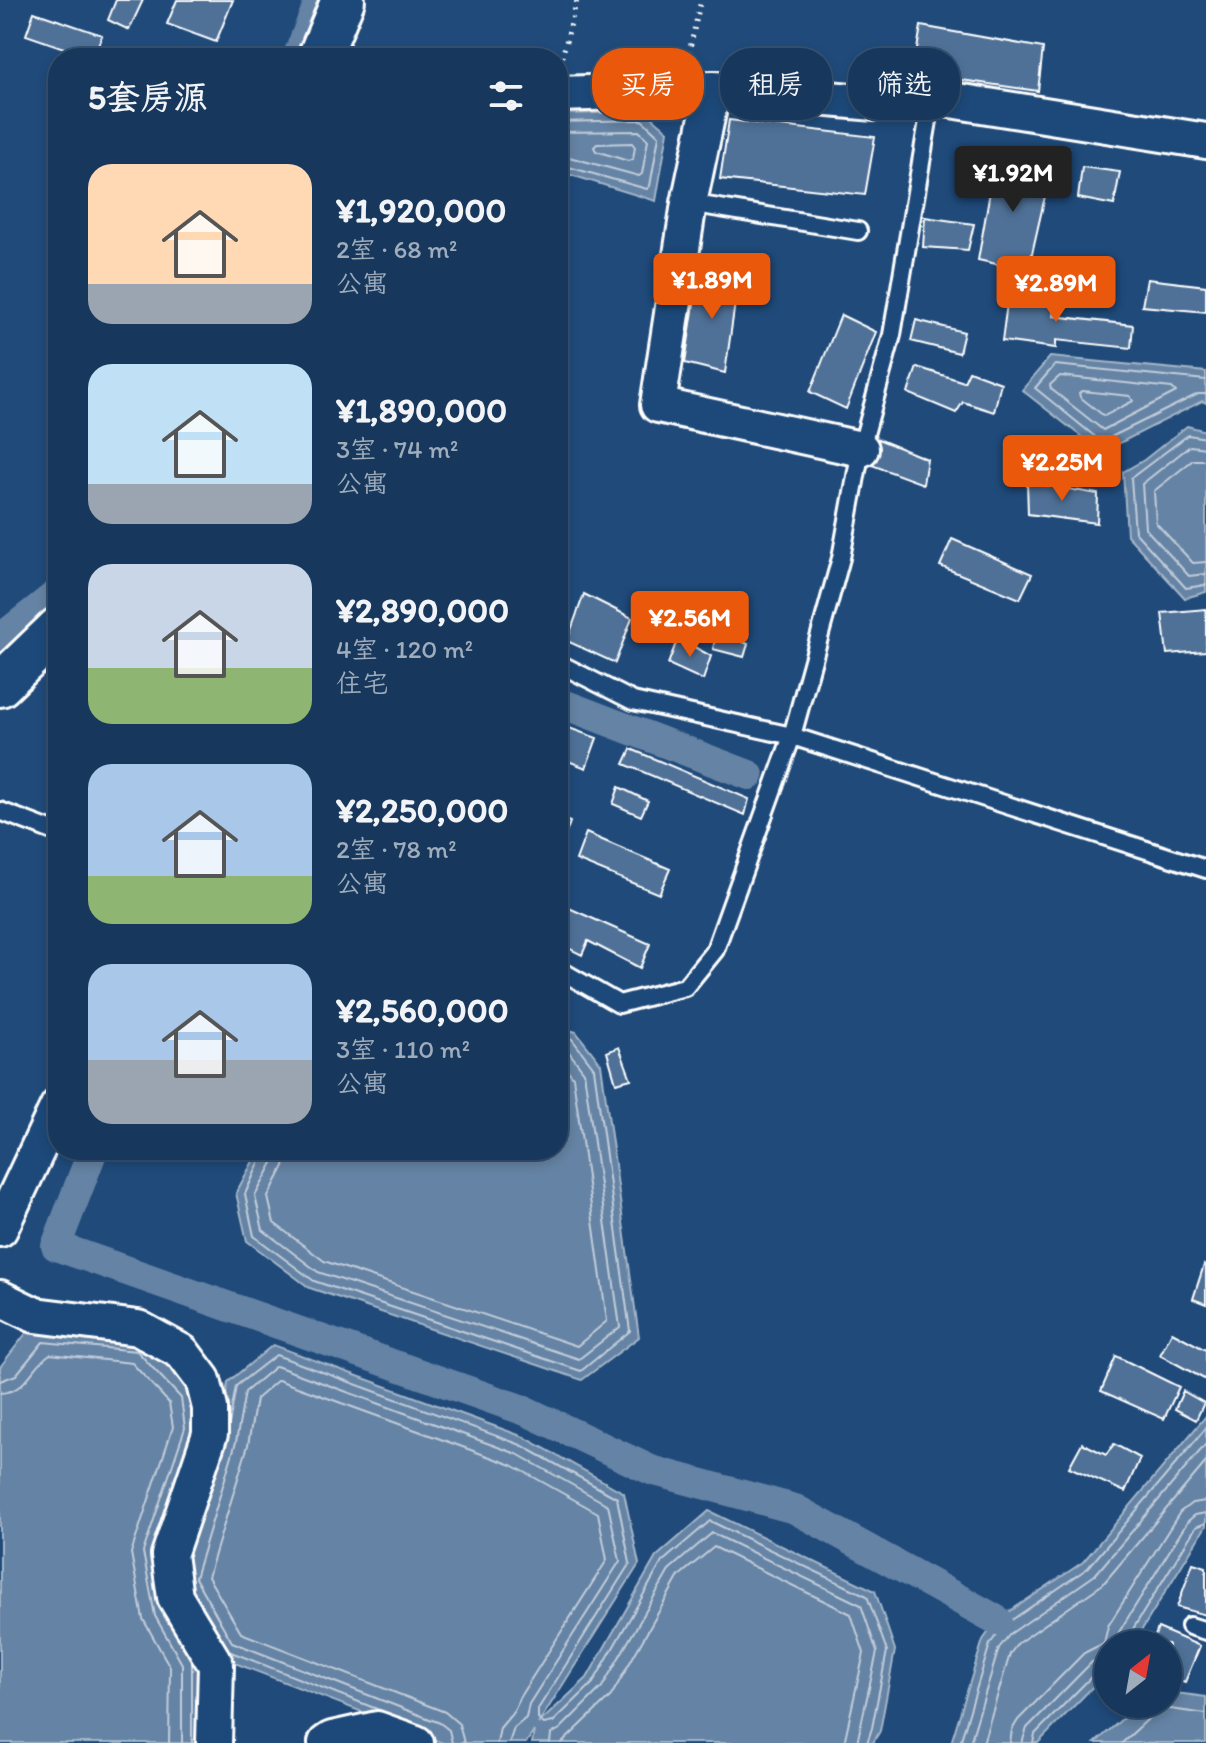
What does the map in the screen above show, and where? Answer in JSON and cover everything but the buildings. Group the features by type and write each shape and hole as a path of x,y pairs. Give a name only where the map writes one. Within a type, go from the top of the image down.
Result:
{"street":[{"path":"323,48 343,0"},
{"path":"704,91 848,101"},
{"path":"568,94 592,93"},
{"path":"960,101 1206,141"},
{"path":"694,120 689,203 658,405 861,449"},
{"path":"0,685 48,639"},
{"path":"0,1229 48,1127"},
{"path":"0,1298 35,1315 138,1328 182,1352 203,1380 210,1408 210,1434 169,1555 175,1597 216,1665 214,1743"},
{"path":"326,1743 377,1729 416,1743"}],"lane":[{"path":"568,975 619,1004 685,987 715,950 792,736 841,558 861,449 892,335 928,120"},
{"path":"689,203 858,231"},
{"path":"568,668 633,701 792,736 1206,869"},
{"path":"0,811 48,829"}],"path":[{"path":"565,48 577,0"},
{"path":"698,48 701,0"}],"water":[{"path":"592,113 592,120 655,120 668,131 656,201 568,174 568,114"},
{"path":"1050,357 1206,372 1206,403 1202,401 1108,449 1096,448 1022,390"},
{"path":"1187,426 1206,431 1206,592 1185,598 1127,535 1123,472 1144,460"},
{"path":"568,1030 576,1032 601,1064 639,1337 582,1380 310,1288 247,1241 236,1193 254,1160 568,1160"},
{"path":"34,1323 148,1334 198,1390 204,1430 161,1552 200,1659 199,1743 0,1743 0,1367"},
{"path":"273,1345 524,1437 624,1493 639,1564 538,1724 587,1678 656,1557 709,1511 875,1591 895,1650 880,1731 873,1743 532,1743 534,1731 526,1743 443,1743 219,1657 175,1579 219,1438 228,1382"},
{"path":"1206,1416 1206,1526 1142,1630 1094,1630 1094,1685 1038,1743 951,1743 983,1640 997,1620 1083,1562"},
{"path":"1182,1694 1206,1697 1206,1743 1095,1743 1123,1718 1182,1718"}],"waterway":[{"path":"301,48 320,0"},
{"path":"0,639 48,601"},
{"path":"568,706 749,775"},
{"path":"89,1160 56,1246 526,1411 651,1470 795,1509 997,1620"}]}
